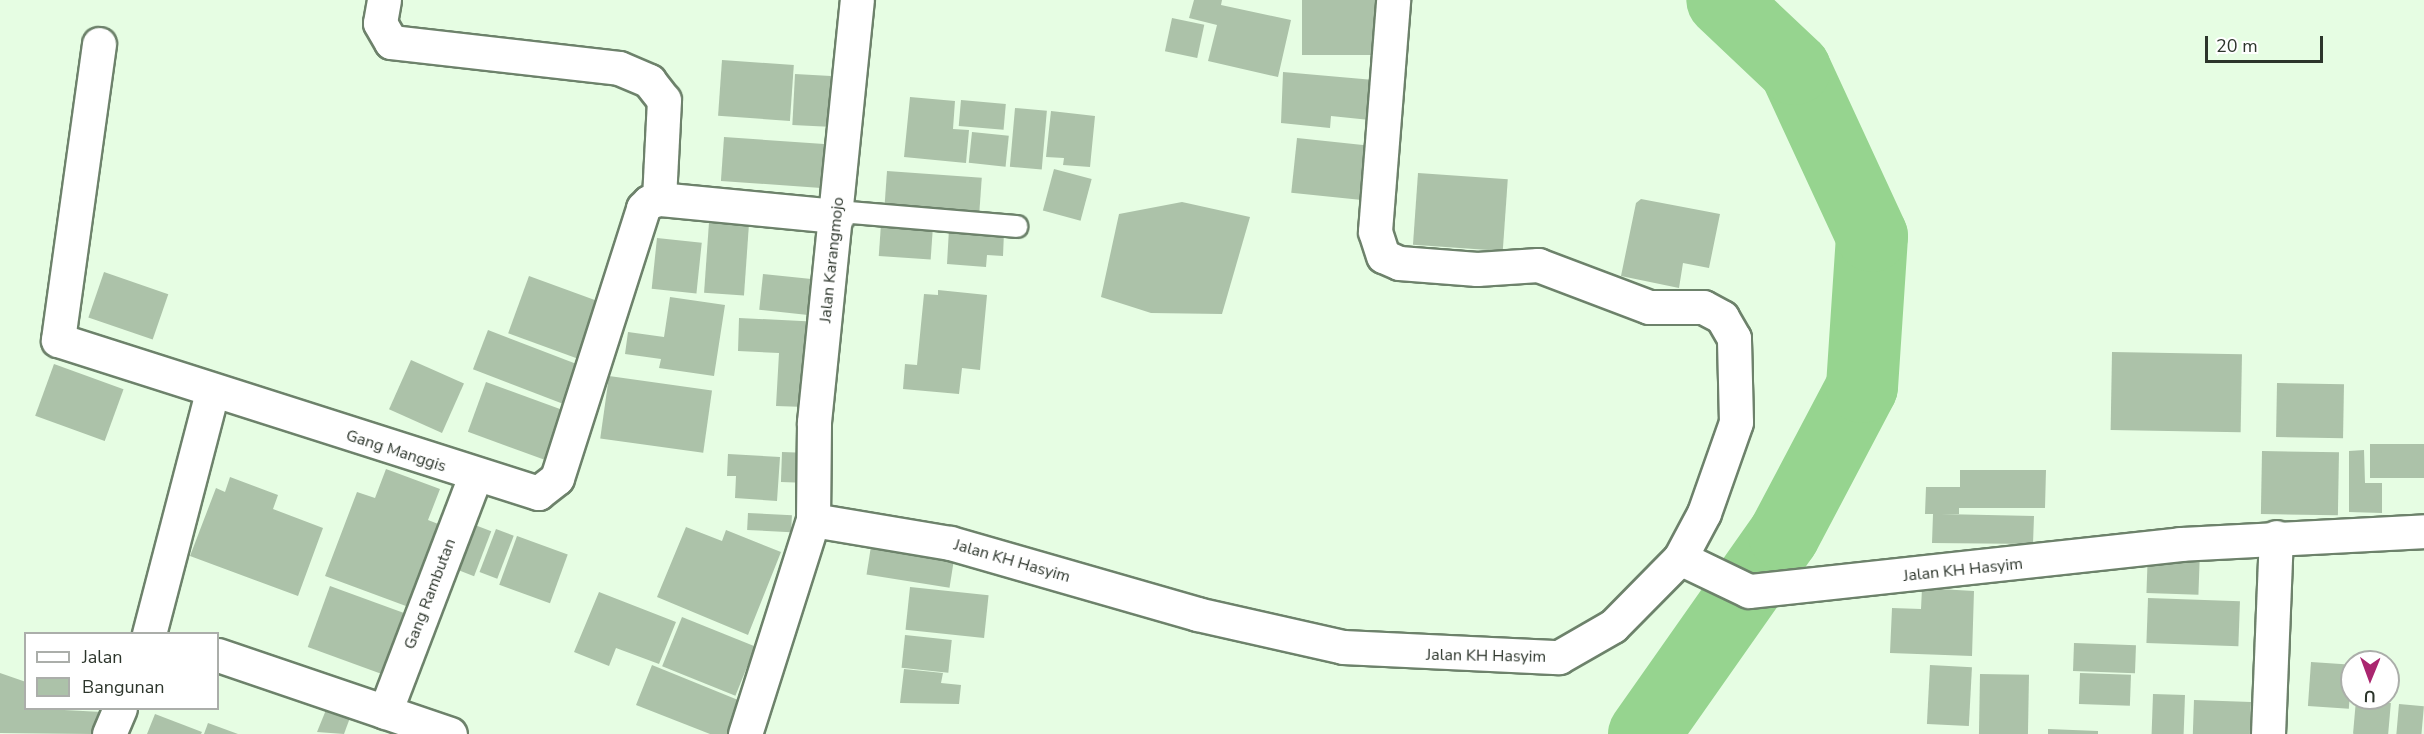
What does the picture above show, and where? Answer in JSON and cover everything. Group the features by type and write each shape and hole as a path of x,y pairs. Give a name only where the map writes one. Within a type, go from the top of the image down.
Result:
{"street":[{"path":"384,0 380,23 391,42 619,68 649,81 664,100 659,199 838,214"},
{"name":"Jalan Karangmojo","path":"813,520 814,422 838,214 857,0"},
{"path":"1393,0 1375,231 1383,256 1399,263 1477,269 1538,264 1649,306 1703,308 1722,317 1734,338 1736,422 1685,561"},
{"name":"Gang Manggis","path":"99,44 58,340 475,476 538,493 557,478 643,207 659,199"},
{"path":"150,632 212,392"},
{"name":"Gang Rambutan","path":"385,712 475,476"},
{"path":"745,734 813,520"},
{"name":"Jalan KH Hasyim","path":"813,520 950,543 1197,614 1343,647 1405,654 1559,657 1612,626 1685,561 1749,591 2276,537 2424,531"},
{"path":"2268,734 2276,537"},
{"path":"219,655 450,734"},
{"path":"109,734 119,710"}],"lane":[{"path":"838,214 1016,226"}],"building":[{"path":"1194,0 1222,0 1221,5 1291,20 1278,77 1208,61 1217,25 1189,18"},
{"path":"1302,0 1378,0 1378,55 1302,55"},
{"path":"1172,18 1204,25 1197,58 1165,51"},
{"path":"722,60 794,65 790,121 718,116"},
{"path":"1283,72 1374,80 1370,120 1331,116 1330,128 1281,123"},
{"path":"795,74 831,76 828,127 792,125"},
{"path":"910,97 955,101 953,129 969,130 966,163 904,157"},
{"path":"961,100 1006,104 1004,130 959,126"},
{"path":"1015,108 1047,111 1042,170 1010,167"},
{"path":"1051,111 1095,116 1090,167 1063,165 1064,158 1046,157"},
{"path":"972,132 1009,136 1006,167 969,163"},
{"path":"724,137 828,144 825,188 721,181"},
{"path":"1297,138 1368,145 1362,200 1291,193"},
{"path":"1054,169 1092,179 1081,221 1043,211"},
{"path":"887,171 982,178 979,213 885,206"},
{"path":"1418,173 1508,179 1503,251 1413,245"},
{"path":"1641,199 1720,214 1709,268 1683,263 1679,288 1621,276 1636,203"},
{"path":"1182,202 1250,217 1222,314 1151,313 1101,297 1119,214"},
{"path":"710,208 750,211 744,296 704,293"},
{"path":"881,224 933,228 931,260 879,256"},
{"path":"949,229 1004,232 1003,256 987,255 986,267 947,264"},
{"path":"657,238 702,243 696,293 652,289"},
{"path":"104,272 168,294 153,340 88,317"},
{"path":"763,274 819,280 815,316 759,310"},
{"path":"529,276 602,303 581,360 508,333"},
{"path":"938,290 987,295 980,370 962,368 959,394 903,389 905,364 917,365 924,294 938,295"},
{"path":"670,297 725,305 714,376 659,368 661,359 625,354 628,332 664,337"},
{"path":"739,318 821,322 805,407 776,406 779,353 738,351"},
{"path":"488,330 580,365 565,405 473,369"},
{"path":"2112,352 2242,354 2241,432 2111,430"},
{"path":"411,360 464,384 442,433 389,409"},
{"path":"54,364 124,389 105,441 35,416"},
{"path":"609,376 712,390 703,453 600,438"},
{"path":"486,382 567,411 549,461 468,432"},
{"path":"2277,383 2344,384 2343,438 2276,437"},
{"path":"2370,444 2424,444 2424,478 2370,478"},
{"path":"2364,450 2365,483 2382,483 2382,513 2349,512 2349,451"},
{"path":"2262,451 2339,452 2338,515 2261,514"},
{"path":"782,452 810,453 809,483 781,482"},
{"path":"728,454 780,457 777,501 735,498 736,476 727,476"},
{"path":"386,469 440,489 428,520 446,527 414,609 325,576 357,492 375,498"},
{"path":"1960,470 2046,470 2045,508 1959,508 1959,514 1941,514 2034,516 2033,544 1932,543 1933,514 1925,514 1926,487 1960,487"},
{"path":"230,477 278,495 273,509 323,528 298,596 190,556 216,488 225,492"},
{"path":"748,513 792,515 791,532 747,530"},
{"path":"467,522 491,531 474,576 450,567"},
{"path":"686,527 722,541 726,530 781,552 748,635 657,597"},
{"path":"496,529 514,536 497,579 480,572"},
{"path":"517,536 568,554 550,603 499,585"},
{"path":"872,540 955,553 949,588 867,575"},
{"path":"2148,549 2200,551 2198,595 2146,593"},
{"path":"330,586 411,615 389,676 308,647"},
{"path":"910,587 989,595 984,638 906,630"},
{"path":"1922,588 1974,591 1972,656 1890,653 1892,608 1921,609"},
{"path":"599,592 676,622 659,664 616,648 609,666 574,652"},
{"path":"2148,598 2240,601 2238,646 2146,643"},
{"path":"682,617 755,647 735,696 662,666"},
{"path":"905,635 952,640 948,673 902,668"},
{"path":"2074,643 2136,645 2135,673 2073,671"},
{"path":"2311,662 2340,664 2340,708 2308,706"},
{"path":"652,665 743,702 730,734 710,734 636,705"},
{"path":"1930,665 1972,667 1969,726 1927,724"},
{"path":"904,669 943,673 941,683 961,685 959,704 900,703"},
{"path":"0,673 24,681 24,710 102,712 93,734 0,733"},
{"path":"2080,673 2131,675 2130,706 2079,704"},
{"path":"1980,674 2029,675 2028,734 1979,734"},
{"path":"2153,694 2185,695 2184,734 2152,734"},
{"path":"2194,700 2251,702 2250,734 2193,734"},
{"path":"2400,704 2424,706 2421,734 2396,734"},
{"path":"328,705 351,715 344,734 317,732"},
{"path":"2355,710 2390,710 2388,734 2353,734"},
{"path":"155,714 202,732 201,734 147,734"},
{"path":"208,723 238,734 204,734"},
{"path":"2048,729 2098,731 2098,734 2048,734"}],"waterway":[{"path":"1644,734 1784,535 1862,387 1872,236 1795,69 1722,0"}]}
